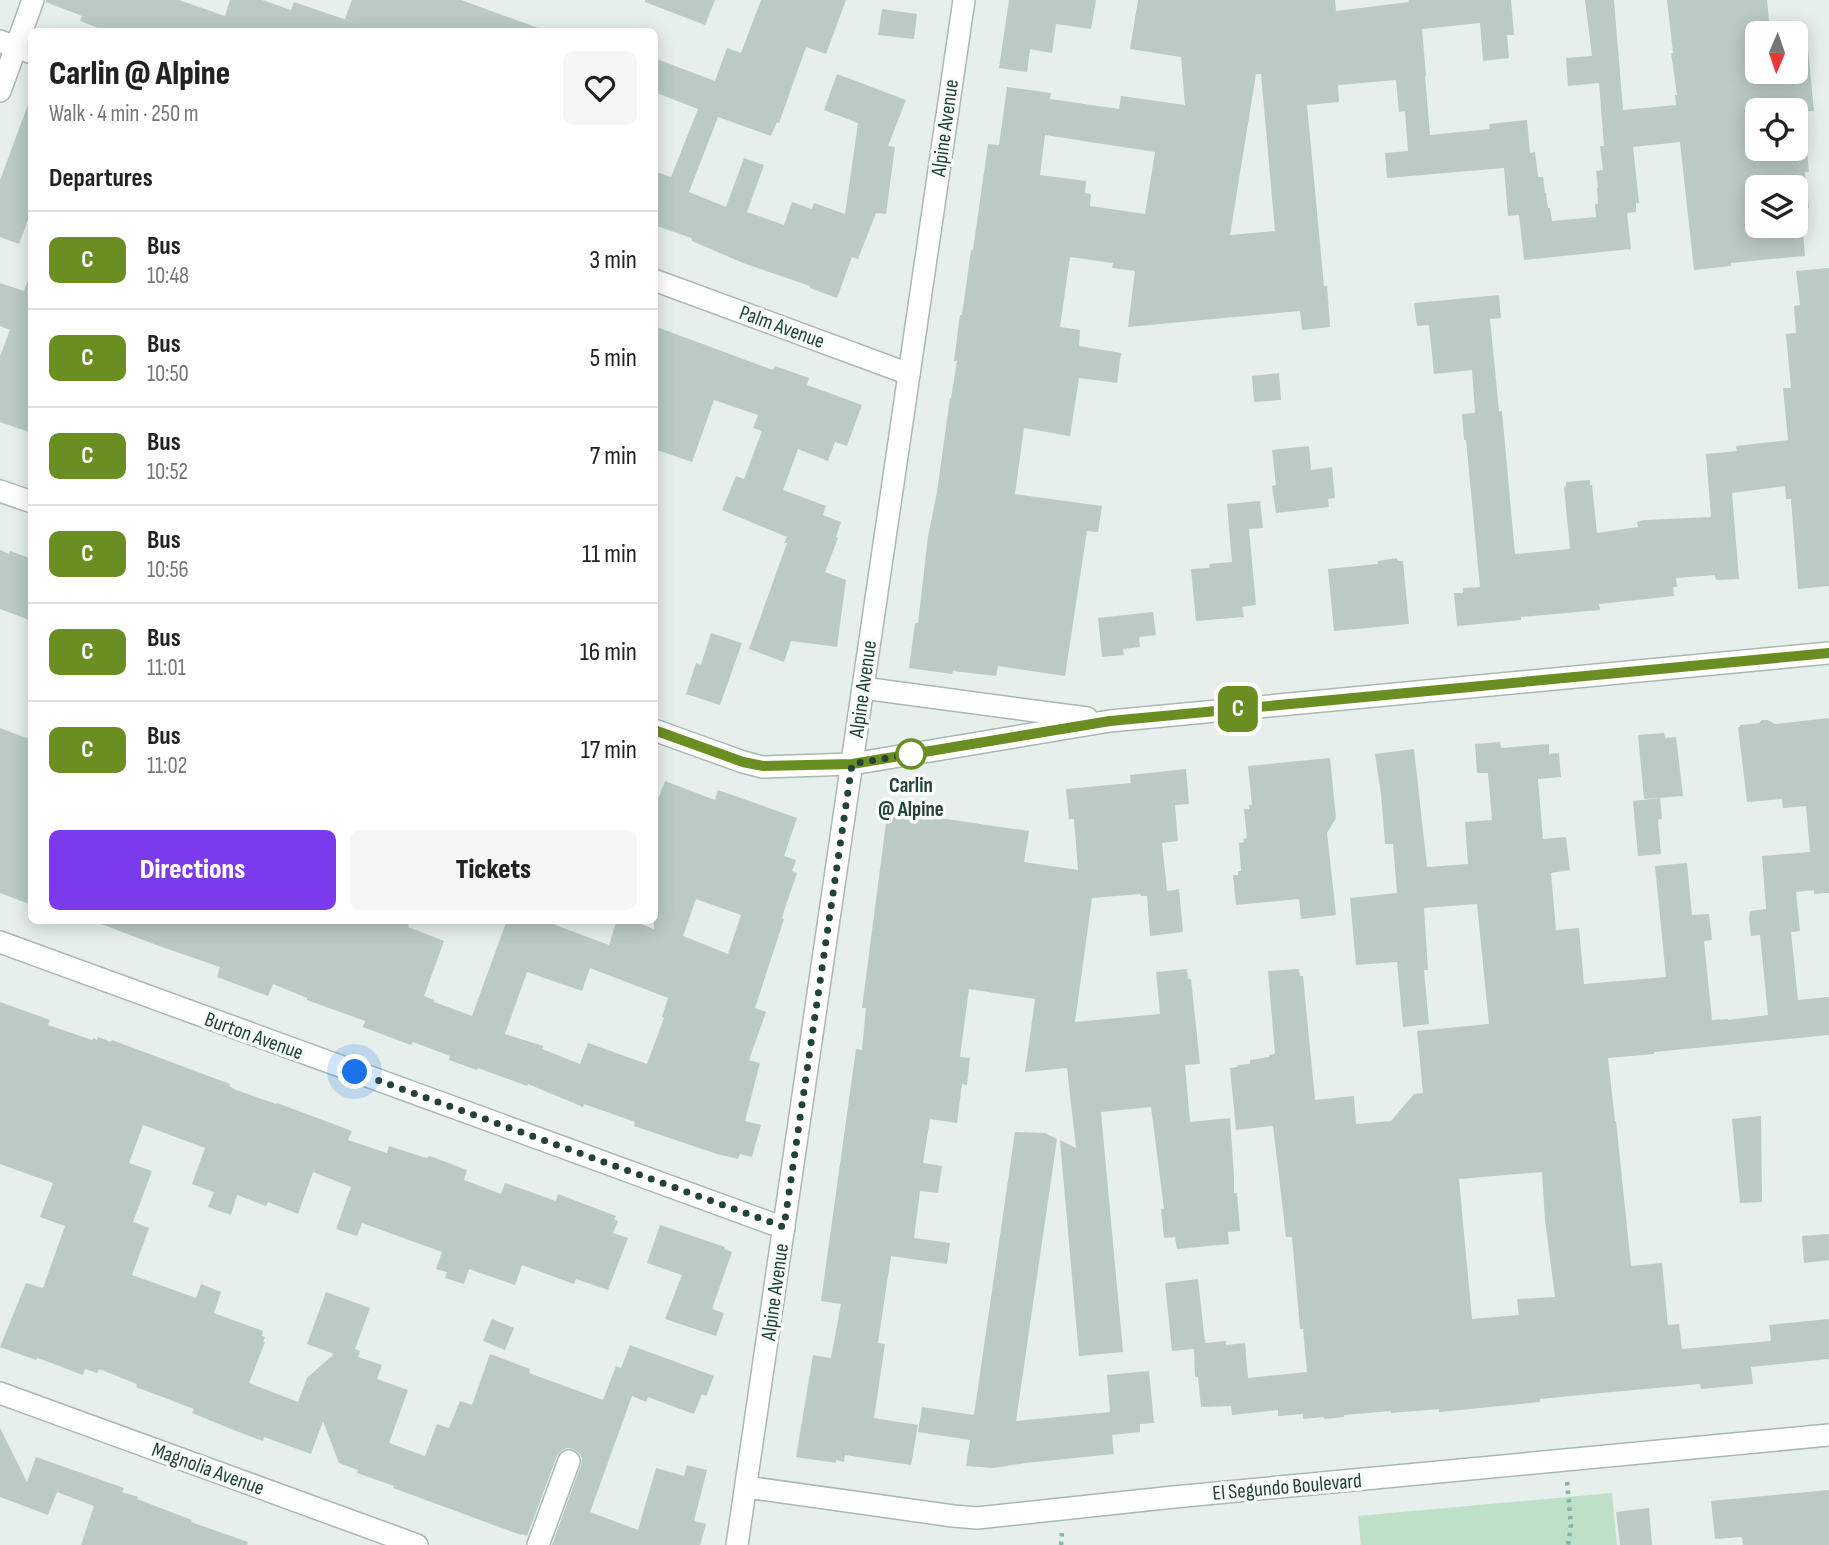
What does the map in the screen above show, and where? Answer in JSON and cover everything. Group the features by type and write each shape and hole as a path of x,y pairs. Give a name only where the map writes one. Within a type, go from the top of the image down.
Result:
{"street":[{"path":"0,91 33,0"},
{"name":"Alpine Avenue","path":"737,1545 964,0"},
{"name":"Palm Avenue","path":"658,281 909,374"},
{"path":"0,491 28,501"},
{"path":"658,731 743,762 763,766 852,764 1110,721 1829,653"},
{"path":"863,688 1110,721"},
{"name":"Burton Avenue","path":"0,942 784,1227"},
{"name":"Magnolia Avenue","path":"0,1393 417,1545"},
{"name":"El Segundo Boulevard","path":"746,1487 977,1518 1829,1435"},
{"path":"538,1545 569,1461"}],"path":[{"path":"1564,1460 1571,1525 1568,1545"}],"green space":[{"path":"1612,1493 1617,1545 1361,1545 1358,1516"}],"building":[{"path":"179,0 225,16 230,0 262,0 291,10 294,2 370,28 98,28 80,21 82,16 46,2"},
{"path":"352,0 461,0 538,28 368,28 345,19"},
{"path":"645,0 715,0 705,25"},
{"path":"761,0 846,0 826,54 806,47 779,123 777,122 771,136 718,117 689,192 726,207 744,158 764,165 747,212 784,225 792,202 812,209 814,203 845,214 858,123 824,110 837,74 906,100 888,146 895,147 886,214 876,213 858,259 852,257 837,298 743,263 692,241 691,238 658,226 658,172 671,177 698,109 658,94 658,60 715,81 727,48 741,53"},
{"path":"1009,0 1096,0 1091,29 1056,24 1052,53 1030,49 1027,72 999,68"},
{"path":"1138,0 1335,0 1336,11 1409,2 1408,0 1511,0 1514,35 1507,35 1509,58 1483,61 1480,23 1422,29 1430,135 1490,129 1489,124 1527,120 1530,153 1535,152 1538,177 1543,177 1552,221 1596,217 1596,171 1603,170 1600,146 1604,146 1599,83 1568,86 1566,58 1592,56 1585,0 1614,0 1623,110 1676,105 1667,0 1767,0 1769,21 1745,21 1745,84 1808,84 1808,49 1814,111 1808,111 1808,98 1745,98 1745,161 1808,161 1809,172 1805,172 1805,175 1745,175 1745,238 1803,238 1805,256 1731,263 1731,266 1694,270 1680,142 1633,147 1639,203 1636,203 1636,212 1627,213 1631,249 1524,260 1519,215 1508,216 1504,168 1387,178 1385,153 1408,151 1405,111 1399,112 1396,80 1338,85 1339,102 1307,105 1330,327 1302,330 1300,311 1128,327 1135,271 1112,268 1113,263 1070,257 1060,327 1080,330 1079,346 1121,353 1117,383 1079,378 1070,436 1024,428 1015,494 1102,506 1098,532 1087,531 1065,676 998,666 996,676 909,668 957,361 954,361 960,315 973,250 988,144 999,145 1007,87 1051,93 1050,99 1119,109 1121,96 1185,105 1181,57 1130,49","holes":["1256,74 1261,74 1275,231 1230,235","1045,135 1155,152 1145,214 1090,206 1091,194 1085,193 1086,181 1040,175"]},
{"path":"882,9 917,14 914,39 878,35"},
{"path":"28,105 28,220 19,244 0,237 0,180"},
{"path":"1829,268 1829,586 1798,589 1791,499 1786,499 1785,486 1732,493 1739,579 1716,580 1715,575 1676,578 1674,596 1599,604 1600,610 1457,626 1454,593 1463,593 1463,588 1480,587 1462,414 1475,413 1472,370 1434,374 1429,325 1417,326 1414,303 1499,295 1501,318 1490,319 1499,411 1502,411 1515,554 1570,549 1564,487 1566,482 1590,480 1597,533 1638,527 1637,522 1645,520 1711,517 1706,454 1737,451 1736,446 1788,440 1783,388 1791,388 1786,334 1796,333 1794,306 1800,305 1796,271"},
{"path":"28,280 28,432 0,422 0,356 10,330 0,326 0,283 24,291"},
{"path":"658,327 773,370 775,366 809,378 807,385 862,405 847,446 835,442 828,461 798,449 783,490 826,506 823,515 841,522 825,572 846,580 837,647 791,641 784,662 749,649 787,543 784,543 787,537 722,510 736,476 744,479 762,431 753,428 758,415 714,400 692,462 658,450"},
{"path":"1279,373 1281,400 1254,402 1252,376"},
{"path":"1309,446 1311,470 1332,467 1335,498 1328,499 1329,507 1276,513 1272,486 1276,485 1272,450"},
{"path":"1260,501 1263,528 1249,529 1256,605 1242,607 1244,617 1196,621 1191,569 1210,568 1209,564 1232,562 1227,504"},
{"path":"0,550 28,558 28,620 0,609"},
{"path":"1397,558 1398,561 1403,561 1409,624 1334,631 1328,569 1378,564 1378,561"},
{"path":"1153,612 1156,635 1139,637 1140,647 1123,649 1124,655 1102,657 1098,618"},
{"path":"711,633 742,643 720,705 686,694 696,663 701,665"},
{"path":"1829,718 1829,893 1814,894 1814,890 1796,892 1800,931 1791,932 1798,1000 1829,997 1829,1035 1608,1058 1631,1266 1662,1263 1668,1325 1679,1324 1682,1349 1771,1341 1769,1325 1829,1319 1829,1359 1751,1367 1753,1384 1701,1389 1700,1384 1540,1399 1540,1402 1439,1412 1439,1409 1391,1411 1303,1419 1303,1414 1278,1416 1278,1410 1232,1415 1231,1406 1201,1407 1198,1377 1195,1377 1194,1349 1172,1351 1165,1283 1198,1279 1205,1343 1245,1343 1248,1378 1307,1372 1303,1329 1300,1329 1292,1237 1286,1237 1273,1126 1236,1130 1230,1068 1250,1064 1250,1060 1275,1054 1268,971 1299,969 1300,976 1303,976 1315,1100 1354,1096 1356,1124 1391,1121 1414,1094 1423,1093 1417,1031 1489,1024 1477,904 1424,908 1428,970 1424,970 1429,1024 1403,1027 1397,962 1356,965 1350,898 1397,893 1393,844 1385,844 1375,754 1414,749 1427,867 1468,864 1465,822 1492,820 1488,773 1477,773 1475,744 1500,742 1501,748 1549,744 1549,754 1559,753 1561,777 1538,779 1543,839 1566,837 1570,870 1551,873 1556,930 1579,928 1584,984 1666,977 1655,866 1687,863 1692,915 1709,914 1712,940 1704,941 1712,1020 1728,1020 1768,1015 1760,935 1751,936 1749,918 1750,911 1766,909 1762,856 1810,852 1806,806 1783,808 1782,799 1747,802 1738,727 1762,720 1775,724","holes":["1542,1172 1555,1297 1517,1299 1519,1315 1472,1319 1459,1179"]},
{"path":"0,728 28,738 28,904 0,893"},
{"path":"1664,733 1665,738 1676,737 1683,796 1644,799 1638,735"},
{"path":"1330,758 1336,818 1327,833 1336,915 1301,919 1299,899 1236,905 1233,875 1238,875 1238,871 1241,871 1239,843 1247,838 1244,809 1249,809 1249,805 1252,805 1248,766"},
{"path":"1186,769 1189,804 1175,805 1178,841 1162,843 1167,891 1179,889 1183,932 1150,936 1147,896 1140,894 1092,898 1075,1022 1160,1014 1156,972 1187,969 1188,979 1191,979 1200,1064 1185,1065 1190,1122 1230,1118 1234,1193 1237,1193 1240,1231 1228,1232 1229,1244 1177,1249 1175,1237 1164,1238 1161,1209 1164,1209 1151,1107 1101,1112 1123,1352 1079,1356 1060,1140 1076,1148 1067,1068 1025,1072 1035,999 969,989 960,1057 970,1058 967,1085 962,1084 957,1123 930,1119 923,1163 942,1166 938,1193 920,1191 914,1238 950,1243 947,1264 891,1256 878,1343 885,1344 874,1418 918,1425 911,1465 845,1455 844,1462 836,1460 836,1463 796,1457 813,1355 831,1358 841,1304 821,1301 856,1049 862,1050 866,1008 862,1008 887,815 896,816 897,808 933,813 932,817 1029,831 1024,862 1078,870 1074,819 1069,819 1066,789 1131,783 1130,775"},
{"path":"665,781 715,800 718,790 797,818 784,856 796,860 792,871 797,873 755,1008 766,1012 749,1060 760,1063 745,1121 761,1125 752,1157 740,1154 738,1159 717,1154 634,1126 635,1122 584,1104 583,1107 528,1084 527,1086 449,1060 450,1056 363,1027 365,1021 307,1000 273,984 268,996 217,977 220,967 101,924 407,924 408,927 444,941 424,996 472,1016 506,924 553,924 609,945 616,924 641,924 654,929 654,924 658,924 658,799","holes":["696,899 741,915 728,954 683,936","590,968 668,998 662,1017 664,1018 647,1064 588,1043 580,1064 542,1049 543,1046 505,1034 527,972 582,991"]},
{"path":"1660,798 1662,819 1658,820 1661,854 1638,856 1633,801"},
{"path":"0,1002 50,1020 48,1025 92,1040 97,1040 98,1037 111,1042 112,1040 230,1084 229,1086 236,1090 352,1131 348,1140 387,1153 389,1146 426,1158 430,1156 467,1170 464,1180 501,1194 505,1183 556,1201 558,1194 616,1216 614,1219 618,1221 613,1233 628,1238 608,1290 576,1279 574,1284 522,1265 515,1285 469,1269 464,1284 445,1278 447,1272 436,1269 442,1252 362,1223 357,1236 336,1229 351,1187 313,1172 298,1214 268,1202 266,1206 237,1195 231,1215 208,1207 214,1192 192,1184 205,1148 143,1125 129,1163 152,1171 133,1222 149,1228 132,1275 196,1298 201,1284 221,1292 214,1313 263,1331 262,1336 265,1337 249,1383 298,1402 307,1378 334,1354 307,1344 326,1292 370,1308 355,1349 360,1351 358,1357 382,1365 377,1379 408,1390 389,1443 425,1456 437,1424 449,1428 460,1401 472,1405 490,1354 530,1369 529,1373 603,1400 616,1366 621,1368 630,1345 714,1376 706,1396 702,1394 694,1414 648,1397 646,1402 632,1396 590,1512 638,1530 656,1468 684,1476 687,1465 707,1470 694,1521 706,1524 700,1545 552,1545 581,1465 582,1458 573,1449 566,1448 557,1456 527,1536 521,1535 393,1488 394,1486 357,1473 358,1470 339,1463 323,1421 311,1454 264,1437 263,1441 236,1431 192,1413 194,1409 136,1387 137,1384 99,1369 97,1373 85,1369 83,1375 0,1347 26,1283 43,1288 65,1226 40,1217 53,1183 0,1164"},
{"path":"1761,1116 1762,1202 1740,1203 1732,1119"},
{"path":"1015,1132 1045,1133 1057,1139 1016,1421 1110,1412 1107,1375 1149,1371 1154,1423 1140,1424 1140,1432 1112,1435 1114,1454 993,1468 966,1466 970,1440 918,1432 922,1407 974,1415"},
{"path":"660,1225 725,1247 724,1249 732,1252 712,1309 724,1313 716,1336 665,1319 682,1275 647,1263"},
{"path":"1829,1234 1829,1260 1804,1263 1802,1236"},
{"path":"492,1319 514,1328 505,1350 483,1341"},
{"path":"0,1428 27,1482 36,1457 124,1488 122,1492 138,1497 137,1499 248,1542 247,1545 81,1545 94,1506 57,1492 48,1515 0,1497"},
{"path":"1829,1490 1829,1545 1743,1545 1742,1537 1715,1539 1711,1501"},
{"path":"1649,1508 1652,1545 1620,1545 1616,1512"}],"bus line":[{"name":"C","path":"658,731 743,762 763,766 852,764 1110,721 1829,653"}],"place":[{"name":"Carlin @ Alpine","path":"911,754"}],"route":[{"path":"355,1072 784,1227 852,764 911,754"}]}
